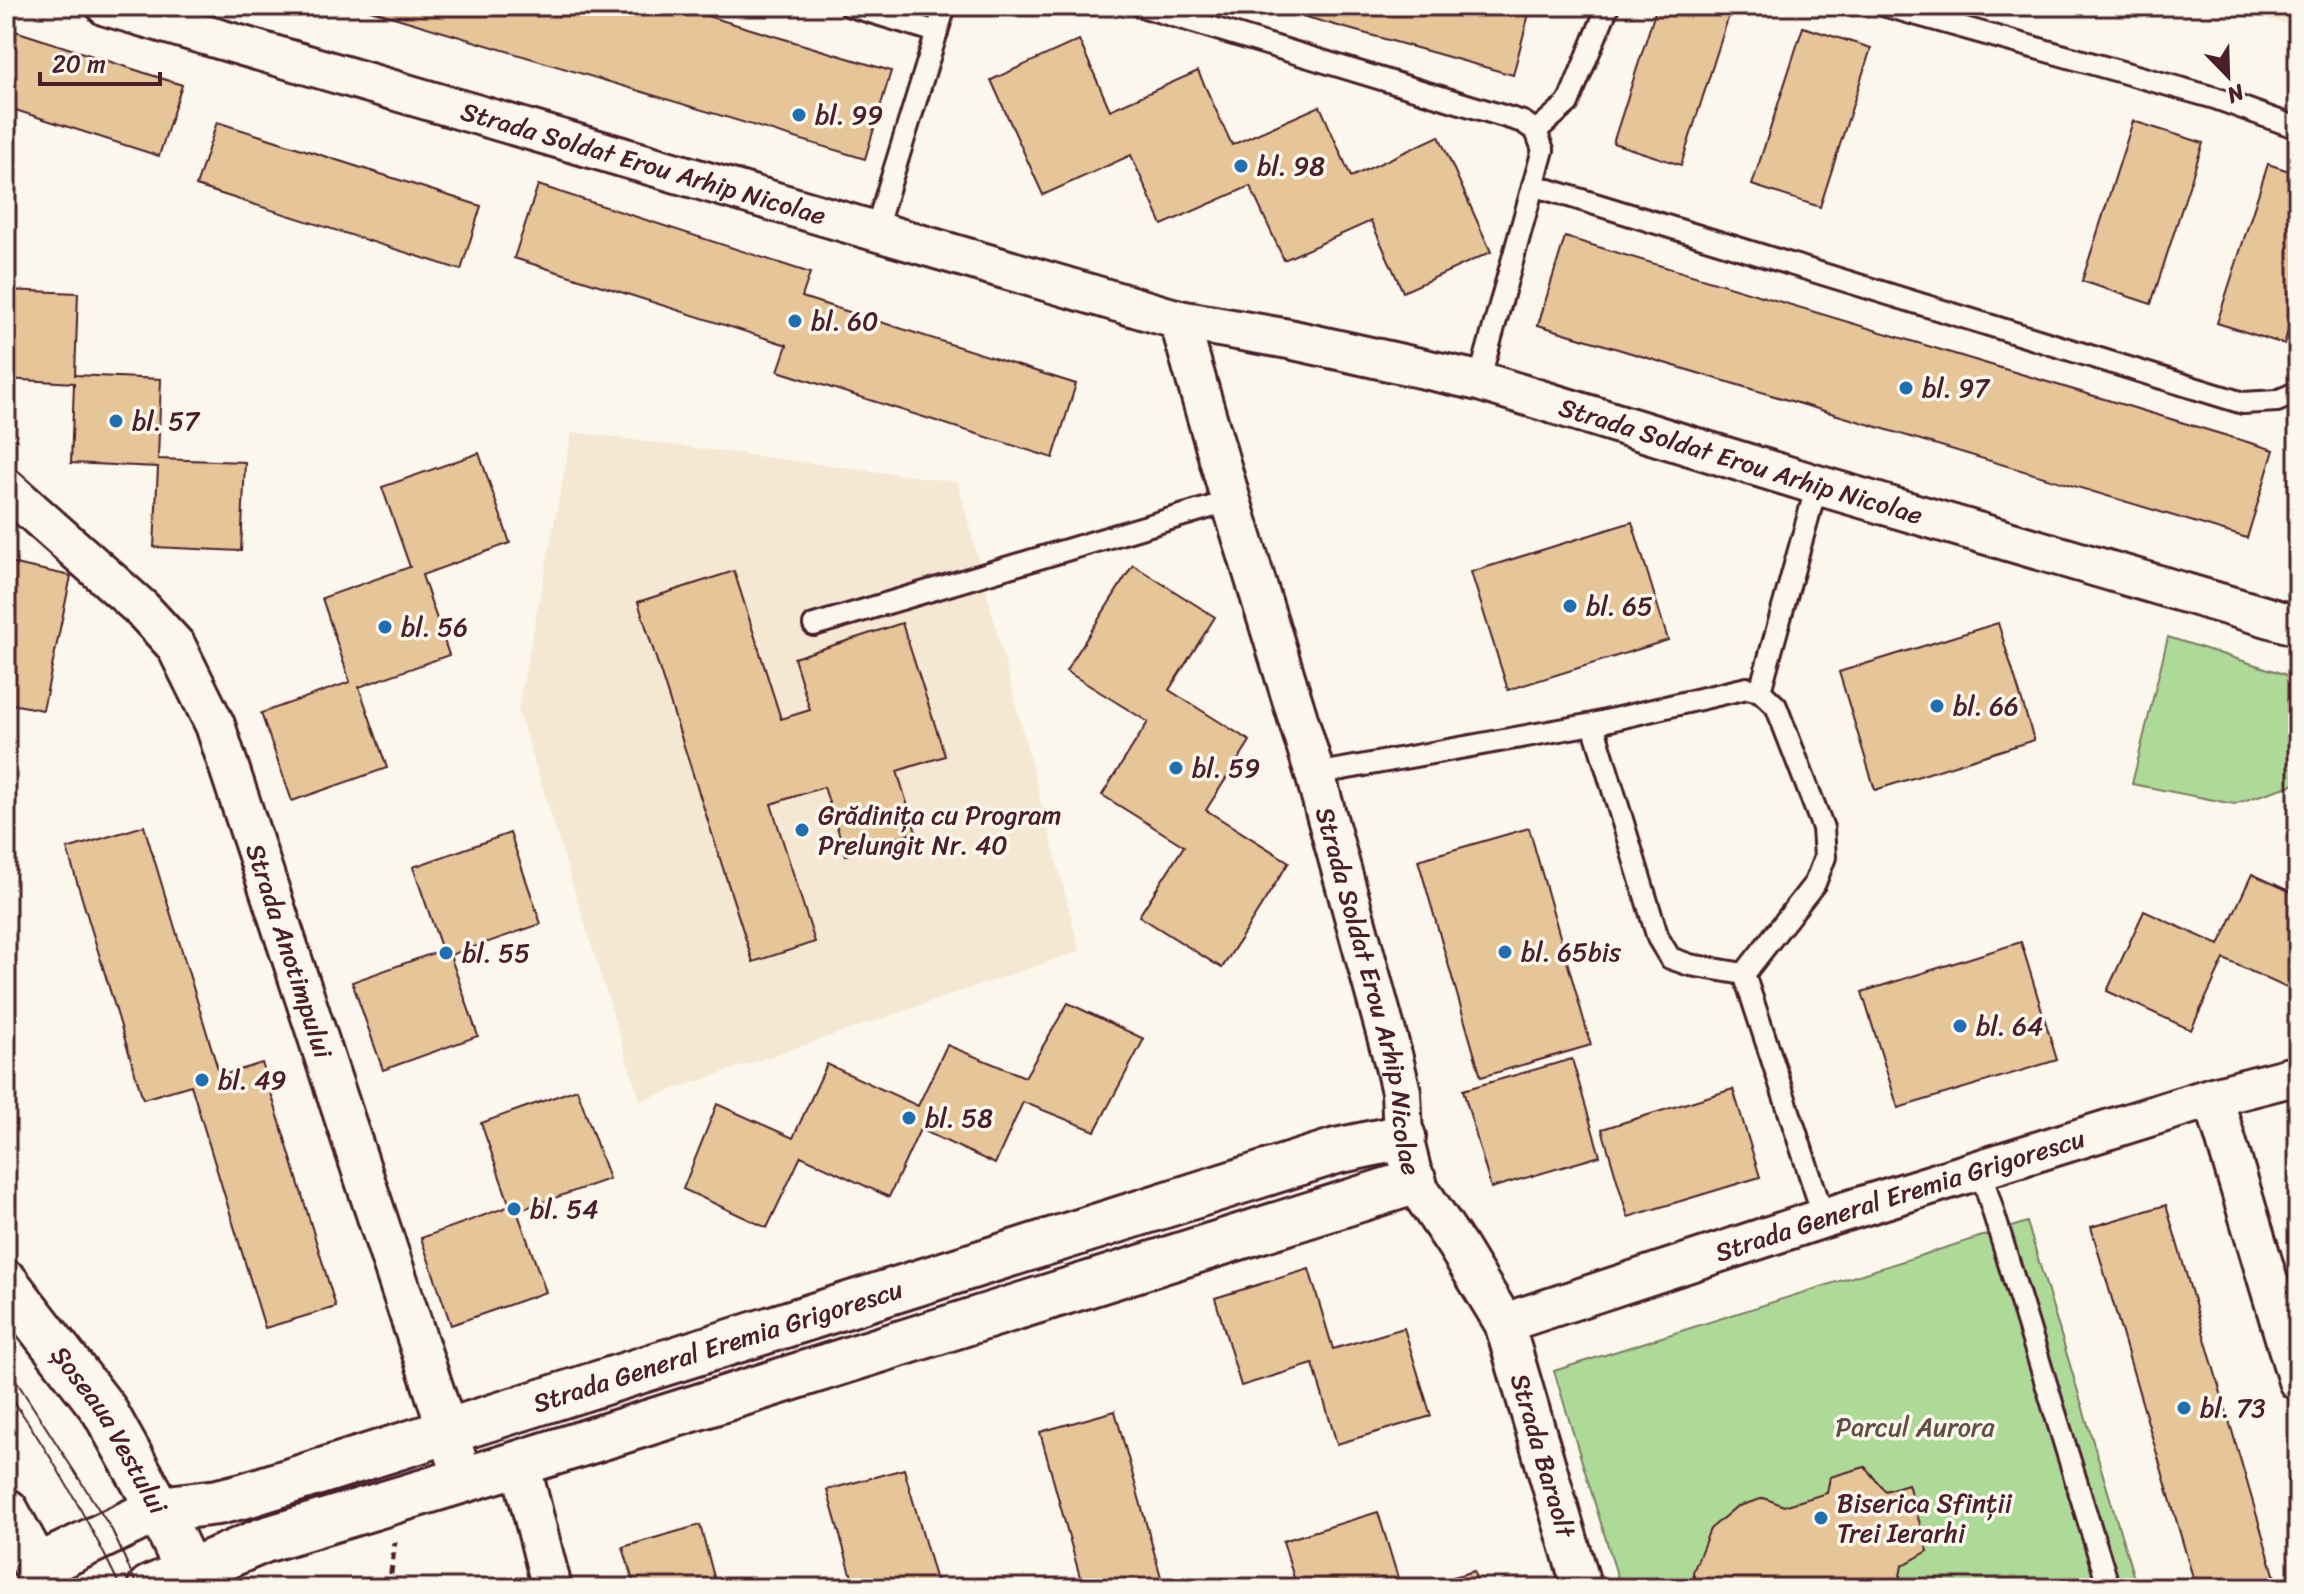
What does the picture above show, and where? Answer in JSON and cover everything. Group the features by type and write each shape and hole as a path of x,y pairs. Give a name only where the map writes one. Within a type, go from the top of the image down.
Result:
{"street":[{"name":"Strada Soldat Erou Arhip Nicolae","path":"117,8 1179,320 1289,339 1479,381 1817,485 2298,626"},
{"name":"Strada Soldat Erou Arhip Nicolae","path":"1179,320 1315,774 1393,1058 1401,1092 1403,1137 1414,1182 1504,1323"},
{"name":"Strada Anotimpului","path":"6,488 142,609 176,646 199,689 215,725 464,1481"},
{"name":"Strada General Eremia Grigorescu","path":"1504,1323 1980,1169 2213,1097 2298,1075"},
{"path":"2213,1097 2298,1381"},
{"name":"Strada General Eremia Grigorescu","path":"42,1577 159,1509 218,1502 246,1495 1336,1151 1403,1137"},
{"name":"Strada General Eremia Grigorescu","path":"178,1582 264,1540 464,1481 1414,1182"},
{"name":"Șoseaua Vestului","path":"6,1283 104,1410 159,1509 178,1582"},
{"name":"Strada Baraolt","path":"1504,1323 1582,1588"},
{"path":"520,1463 552,1588"},
{"path":"6,1511 42,1577"}],"lane":[{"path":"850,6 937,32"},
{"path":"875,232 945,6"},
{"path":"1141,6 1523,122 1536,131 1543,150 1479,381"},
{"path":"1536,131 1568,103 1608,6"},
{"path":"1886,6 2215,98 2298,128"},
{"path":"1533,185 2243,403 2277,401 2298,392"},
{"path":"1760,691 1817,485"},
{"path":"814,625 1231,501"},
{"path":"1315,774 1593,724 1747,688 1760,691 1776,706 1823,828 1825,857 1815,883 1744,974"},
{"path":"1593,724 1658,938 1670,958 1690,965 1744,974"},
{"path":"1744,974 1824,1218"},
{"path":"1980,1169 2109,1588"}],"path":[{"path":"389,1588 395,1541"}],"shaded area":[{"path":"2224,6 2298,6 2298,28"},
{"name":"Grădinița cu Program Prelungit Nr. 40","path":"572,432 958,482 1080,951 640,1101 518,709"}],"green space":[{"path":"2168,637 2284,674 2298,683 2298,783 2234,804 2132,784"},
{"name":"Parcul Aurora","path":"2027,1222 2137,1588 1621,1588 1554,1371"}],"building":[{"name":"bl. 99","path":"357,6 674,6 891,71 865,159"},
{"path":"1267,6 1531,6 1513,75"},
{"path":"1657,6 1732,6 1681,165 1613,143"},
{"path":"1803,27 1871,48 1820,207 1752,185"},
{"path":"6,28 182,85 159,156 6,107"},
{"name":"bl. 98","path":"1079,40 1110,110 1198,71 1232,145 1320,106 1351,177 1439,136 1491,252 1403,292 1371,221 1284,260 1250,186 1162,225 1131,155 1043,195 991,80"},
{"path":"2133,121 2203,143 2151,304 2082,281"},
{"path":"217,122 481,206 461,270 196,186"},
{"path":"2268,164 2298,174 2298,300 2284,344 2217,323"},
{"name":"bl. 60","path":"538,185 810,273 802,297 1076,384 1053,458 778,371 787,345 514,258"},
{"name":"bl. 97","path":"1565,237 2274,450 2247,538 1538,325"},
{"name":"bl. 57","path":"6,290 78,293 75,375 161,379 158,459 245,462 241,551 154,547 158,467 71,463 74,383 6,379"},
{"name":"bl. 56","path":"479,453 510,543 422,575 449,655 359,687 387,768 292,801 261,713 350,682 322,598 410,567 382,487"},
{"name":"bl. 65","path":"1632,522 1668,640 1508,690 1471,572"},
{"path":"6,562 71,576 43,710 6,703"},
{"name":"bl. 59","path":"1133,565 1215,617 1169,690 1250,741 1206,810 1289,862 1222,968 1139,916 1184,846 1102,795 1148,722 1066,671"},
{"name":"Grădinița cu Program Prelungit Nr. 40","path":"734,571 781,719 810,710 794,658 902,623 945,756 897,771 916,832 846,855 824,787 771,804 815,942 753,962 638,602"},
{"name":"bl. 66","path":"1998,623 2034,740 1875,790 1839,672"},
{"name":"bl. 49","path":"144,826 220,1076 262,1063 336,1307 265,1328 191,1085 143,1099 67,849"},
{"name":"bl. 65bis","path":"1529,828 1591,1045 1481,1077 1418,860"},
{"name":"bl. 55","path":"510,833 541,924 450,955 478,1036 383,1070 352,982 442,950 413,867"},
{"path":"2252,874 2298,895 2298,993 2224,959 2191,1030 2107,991 2144,911 2219,945"},
{"name":"bl. 64","path":"2021,942 2057,1060 1898,1108 1862,992"},
{"name":"bl. 58","path":"1068,1003 1144,1039 1095,1131 1023,1102 995,1164 920,1129 889,1197 801,1156 767,1228 683,1189 717,1104 793,1138 827,1064 918,1106 947,1045 1025,1077"},
{"path":"1572,1059 1600,1156 1491,1188 1463,1090"},
{"name":"bl. 54","path":"577,1089 609,1179 517,1211 546,1292 451,1325 421,1238 510,1206 481,1123"},
{"path":"1733,1089 1760,1177 1628,1217 1602,1129"},
{"name":"bl. 73","path":"2166,1205 2278,1588 2196,1588 2091,1227"},
{"path":"1309,1269 1333,1349 1404,1328 1431,1416 1337,1444 1313,1364 1241,1386 1215,1298"},
{"path":"1115,1411 1164,1588 1083,1588 1040,1432"},
{"name":"Biserica Sfinții Trei Ierarhi","path":"1865,1467 1885,1491 1908,1484 1928,1551 1902,1566 1898,1586 1697,1588 1693,1572 1710,1529 1736,1507 1764,1498 1784,1506 1827,1493 1830,1477"},
{"path":"904,1469 938,1588 855,1588 827,1490"},
{"path":"1378,1512 1401,1588 1297,1588 1283,1541"},
{"path":"700,1525 717,1588 635,1588 623,1547"},
{"path":"1474,1571 1479,1588 1415,1588"}],"tram line":[{"path":"6,1365 112,1530 138,1588"},
{"path":"6,1390 68,1486 121,1588"}],"place":[{"name":"bl. 99","path":"799,115"},
{"name":"bl. 98","path":"1241,166"},
{"name":"bl. 60","path":"795,321"},
{"name":"bl. 97","path":"1906,388"},
{"name":"bl. 57","path":"116,421"},
{"name":"bl. 65","path":"1570,606"},
{"name":"bl. 56","path":"385,627"},
{"name":"bl. 66","path":"1937,706"},
{"name":"bl. 59","path":"1176,768"},
{"name":"Grădinița cu Program Prelungit Nr. 40","path":"802,830"},
{"name":"bl. 65bis","path":"1505,952"},
{"name":"bl. 55","path":"446,953"},
{"name":"bl. 64","path":"1960,1026"},
{"name":"bl. 49","path":"202,1080"},
{"name":"bl. 58","path":"909,1118"},
{"name":"bl. 54","path":"514,1209"},
{"name":"bl. 73","path":"2184,1408"},
{"name":"Biserica Sfinții Trei Ierarhi","path":"1821,1518"}]}
